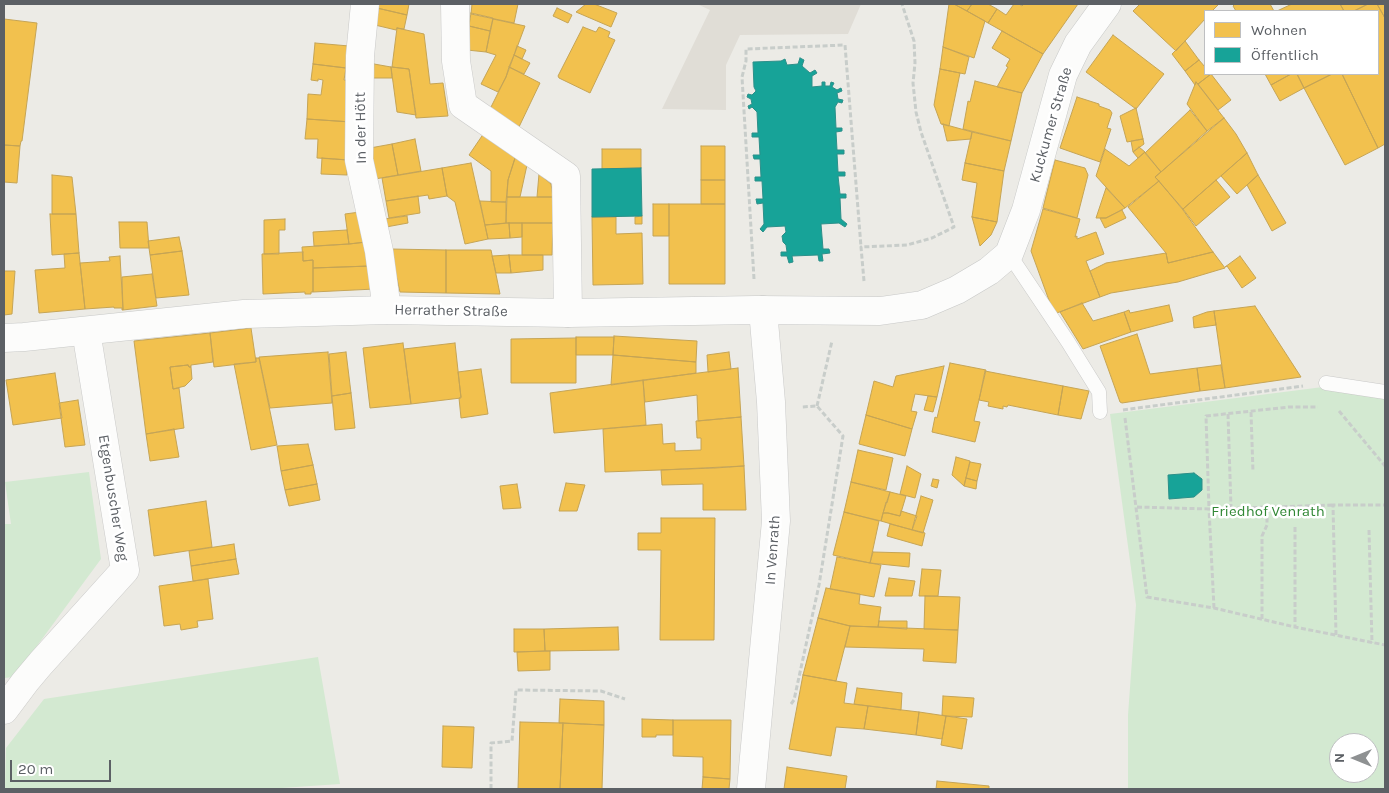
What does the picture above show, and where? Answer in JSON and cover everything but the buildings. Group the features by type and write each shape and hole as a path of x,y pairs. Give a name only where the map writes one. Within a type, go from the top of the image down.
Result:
{"street":[{"name":"In der Hött","path":"365,4 360,56 359,160 379,251 387,310"},
{"path":"455,4 456,61 463,105 566,176 568,313"},
{"name":"Kuckumer Straße","path":"900,309 922,305 957,290 989,271 1009,254 1026,210 1063,75 1078,44 1108,4"},
{"name":"Herrather Straße","path":"4,338 244,314 387,310 568,313 759,310 880,311 900,309"},
{"name":"In Venrath","path":"751,789 776,521 771,408 759,310"},
{"name":"Etgenbuscher Weg","path":"4,710 41,663 126,570 86,331"}],"lane":[{"path":"1009,254 1099,392 1100,412"},
{"path":"1326,383 1385,392"}],"path":[{"path":"862,247 907,245 932,238 954,227 921,132 916,112 913,84 915,63 914,41 902,4"},
{"path":"759,310 742,78 746,61 746,49 845,45 865,284 851,311 817,406"},
{"path":"1100,412 1326,383"},
{"path":"771,408 817,406"},
{"path":"790,706 794,700 819,585 843,436 817,406"},
{"path":"1214,608 1206,416 1289,407 1326,406"},
{"path":"1336,406 1385,466"},
{"path":"1123,410 1147,597 1214,608 1336,636 1385,645"},
{"path":"1251,412 1253,472"},
{"path":"1228,414 1231,508"},
{"path":"1333,505 1336,636"},
{"path":"1137,508 1209,509 1385,505"},
{"path":"1262,619 1262,536 1267,526 1267,507"},
{"path":"1295,527 1295,627"},
{"path":"1369,530 1372,643"},
{"path":"492,789 492,742 512,741 516,690 601,691 625,699"}],"shaded area":[{"path":"697,4 861,4 848,34 740,35 726,65 726,110 662,109 710,10"}],"green space":[{"name":"Friedhof Venrath","path":"1323,387 1385,398 1385,789 1128,789 1128,715 1136,605 1110,414"},
{"path":"89,472 101,559 14,677 4,678 4,524 11,524 5,482"},
{"path":"318,657 340,784 267,789 5,789 6,748 44,699"}]}
